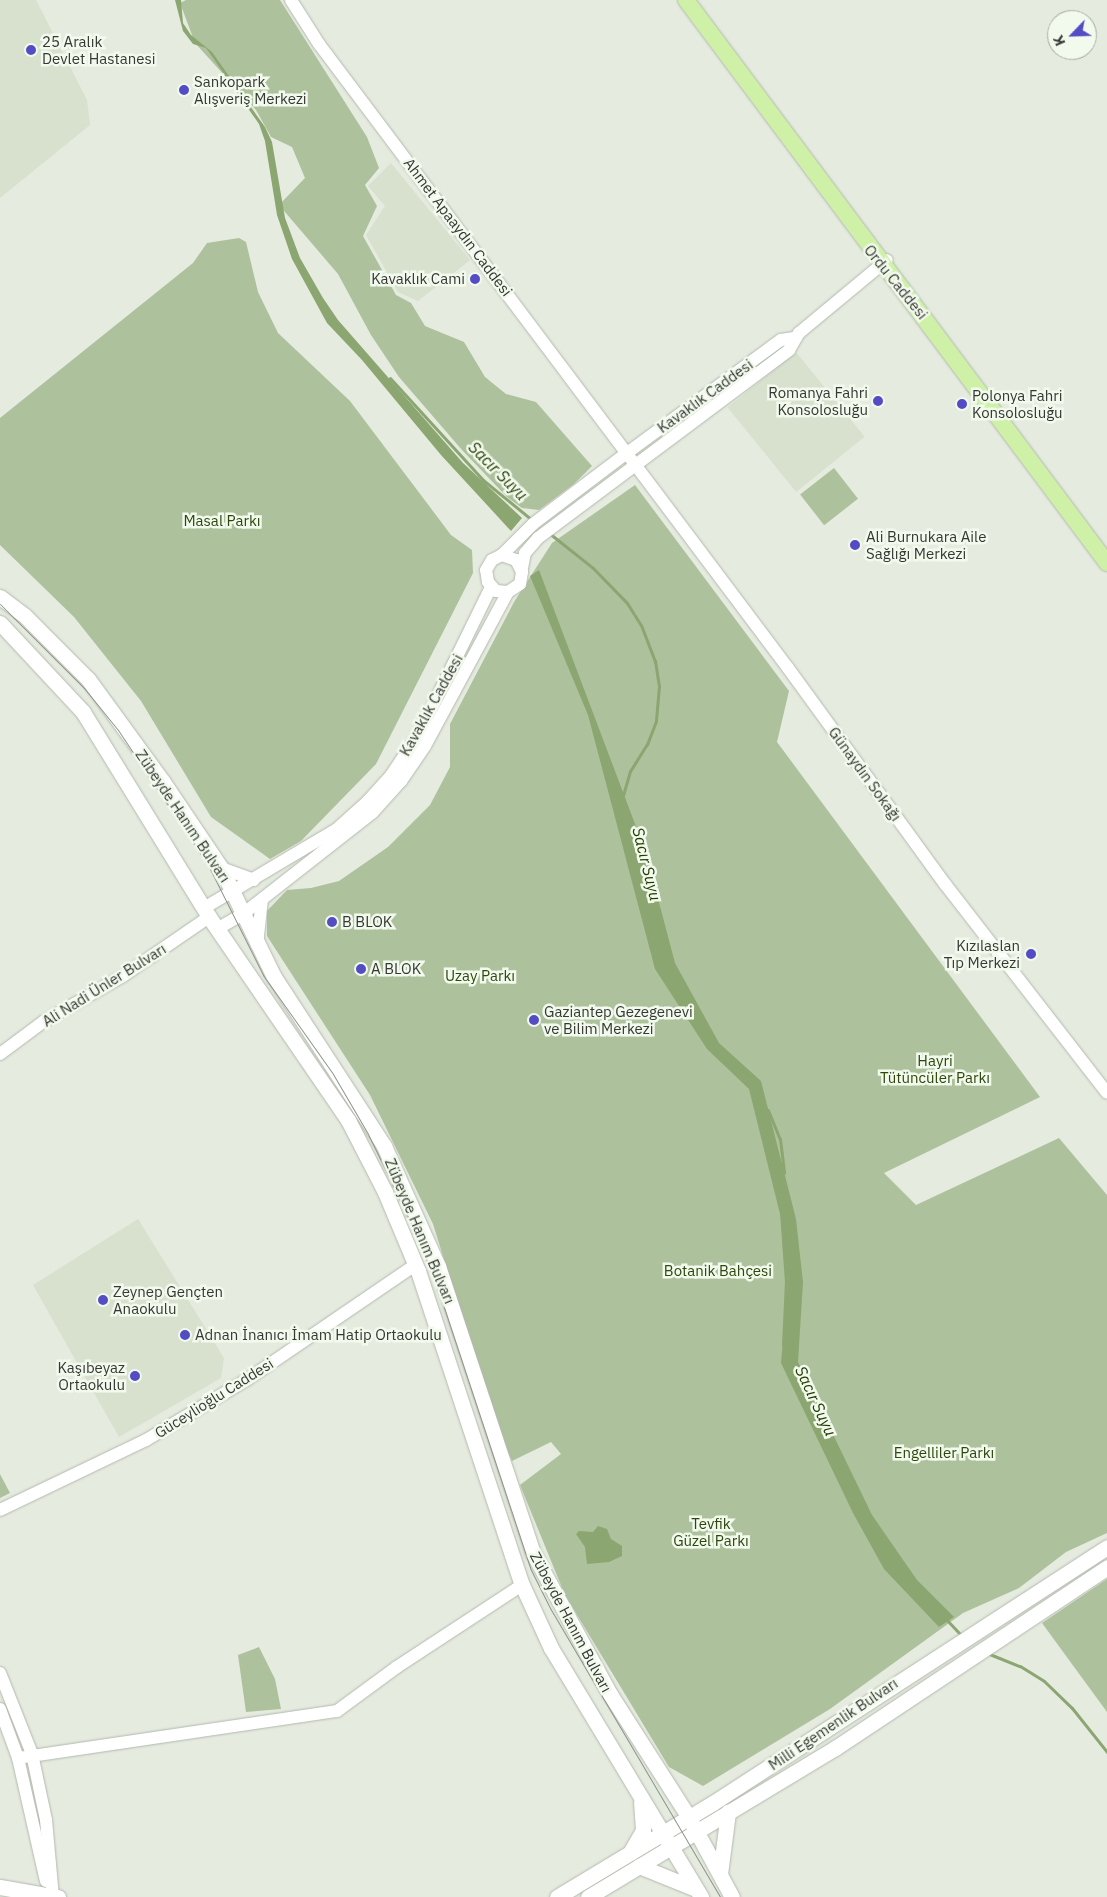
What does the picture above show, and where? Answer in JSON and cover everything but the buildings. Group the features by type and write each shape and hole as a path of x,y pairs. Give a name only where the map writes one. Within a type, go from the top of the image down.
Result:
{"main road":[{"name":"Ordu Caddesi","path":"686,0 956,357 1107,563"},
{"name":"Ordu Caddesi","path":"695,0 884,263 964,356 1107,549"},
{"name":"Zübeyde Hanım Bulvarı","path":"0,596 25,616 88,679 220,868 257,945 375,1130 406,1190 453,1308 491,1434 533,1553 610,1694 688,1816 732,1897"},
{"name":"Zübeyde Hanım Bulvarı","path":"0,623 83,712 210,918 348,1120 385,1192 415,1265 522,1585 551,1648 698,1893"},
{"name":"Milli Egemenlik Bulvarı","path":"557,1897 661,1832 713,1803 946,1649 1107,1547"},
{"name":"Milli Egemenlik Bulvarı","path":"588,1897 669,1846 835,1748 1107,1567"},
{"path":"631,1852 643,1830 641,1798"},
{"path":"676,1800 713,1803"},
{"path":"720,1874 728,1812"},
{"path":"639,1866 698,1893"},
{"path":"0,1886 55,1897"}],"street":[{"name":"Ahmet Apaaydın Caddesi","path":"291,0 320,44 627,453"},
{"name":"Kavaklık Caddesi","path":"522,568 525,554 538,538 782,356 789,350 794,338 884,263"},
{"name":"Kavaklık Caddesi","path":"502,555 533,524 627,453 781,340 794,338"},
{"name":"Günaydın Sokağı","path":"627,453 634,467 788,668 945,884 1107,1093"},
{"path":"502,555 512,557 522,568 520,584 508,592 491,587 486,576 488,565 502,555"},
{"name":"Kavaklık Caddesi","path":"210,918 233,892 337,829 392,774 420,732 491,587"},
{"name":"Kavaklık Caddesi","path":"210,918 243,914 373,812 401,781 425,746 508,592"},
{"path":"220,868 254,880"},
{"path":"257,945 262,898"},
{"name":"Ali Nadi Ünler Bulvarı","path":"0,1054 43,1022 123,976 210,918"},
{"name":"Güceylioğlu Caddesi","path":"0,1510 146,1440 231,1389 415,1265"},
{"path":"18,1758 32,1754 338,1711 397,1667 522,1585"},
{"path":"0,1673 32,1754 46,1820 55,1897"},
{"path":"0,1709 18,1758 33,1834 55,1897"}],"shaded area":[{"name":"25 Aralık Devlet Hastanesi","path":"0,0 36,0 87,100 90,125 0,198"},
{"path":"391,163 470,260 418,301 398,292 366,235 385,206 368,186"},
{"path":"796,352 865,437 796,492 728,407"},
{"path":"138,1219 224,1358 221,1378 119,1437 33,1285"}],"green space":[{"path":"186,0 280,0 367,137 379,168 365,185 377,206 363,236 396,295 411,303 425,326 464,342 485,377 506,394 536,402 592,466 574,484 539,510 522,508 507,497 462,450 399,377 371,335 338,274 279,205 305,178 292,147 271,137 256,110 195,43 180,3"},
{"name":"Masal Parkı","path":"239,238 246,242 258,292 278,333 350,401 451,535 472,550 473,573 376,764 301,841 270,859 211,817 141,701 74,617 0,545 0,418 193,263 207,243"},
{"path":"834,468 858,499 824,525 800,494"},
{"path":"635,485 789,691 777,742 1040,1097 884,1173 916,1205 1059,1138 1107,1195 1107,1533 1066,1552 1019,1588 963,1613 830,1709 703,1786 669,1767 565,1595 520,1485 561,1454 551,1442 512,1461 498,1433 433,1224 370,1095 267,936 267,911 287,890 311,888 339,881 388,847 430,805 450,767 450,724 514,602 552,543"},
{"path":"0,1474 10,1493 0,1498"},
{"path":"1107,1579 1107,1712 1042,1623"},
{"path":"259,1647 275,1679 281,1709 246,1712 238,1655"}],"water":[{"path":"175,0 181,0 183,23 191,35 212,52 265,127 272,142 285,218 300,258 323,298 338,320 463,463 522,518 511,531 441,455 362,360 327,323 292,259 277,215 265,141 259,124 206,48 193,44 183,31"},
{"path":"539,570 646,853 675,963 719,1043 761,1081 796,1219 803,1282 798,1362 872,1515 917,1580 954,1617 939,1627 884,1569 853,1513 781,1363 788,1283 782,1222 749,1089 707,1049 655,969 588,715 530,576"},
{"path":"598,1526 607,1529 611,1539 622,1546 622,1556 609,1562 587,1564 585,1547 576,1534 579,1531 593,1532"}],"waterway":[{"name":"Sacır Suyu","path":"390,378 483,480 532,520"},
{"name":"Sacır Suyu","path":"549,533 593,568 627,603 641,625 655,661 659,686 656,721 647,744 630,771 623,796"},
{"name":"Sacır Suyu","path":"768,1110 780,1139 784,1173"},
{"name":"Sacır Suyu","path":"781,1212 786,1281 783,1345"},
{"name":"Sacır Suyu","path":"945,1618 961,1635"},
{"name":"Sacır Suyu","path":"987,1653 1020,1666 1044,1681 1072,1708 1107,1752"}],"tram line":[{"path":"0,604 84,688 118,730 209,867 263,975 333,1074 368,1134 413,1227 436,1283 531,1570 550,1608 720,1897"}],"place":[{"name":"25 Aralık Devlet Hastanesi","path":"31,50"},
{"name":"Sankopark Alışveriş Merkezi","path":"184,90"},
{"name":"Kavaklık Cami","path":"475,279"},
{"name":"Romanya Fahri Konsolosluğu","path":"878,401"},
{"name":"Polonya Fahri Konsolosluğu","path":"962,404"},
{"name":"Ali Burnukara Aile Sağlığı Merkezi","path":"855,545"},
{"name":"B BLOK","path":"332,922"},
{"name":"Kızılaslan Tıp Merkezi","path":"1031,954"},
{"name":"A BLOK","path":"361,969"},
{"name":"Gaziantep Gezegenevi ve Bilim Merkezi","path":"534,1020"},
{"name":"Zeynep Gençten Anaokulu","path":"103,1300"},
{"name":"Adnan İnanıcı İmam Hatip Ortaokulu","path":"185,1335"},
{"name":"Kaşıbeyaz Ortaokulu","path":"135,1376"}],"park label":[{"name":"Uzay Parkı","path":"480,976"},
{"name":"Hayri Tütüncüler Parkı","path":"935,1068"},
{"name":"Botanik Bahçesi","path":"718,1271"},
{"name":"Engelliler Parkı","path":"944,1453"},
{"name":"Tevfik Güzel Parkı","path":"711,1532"}]}
